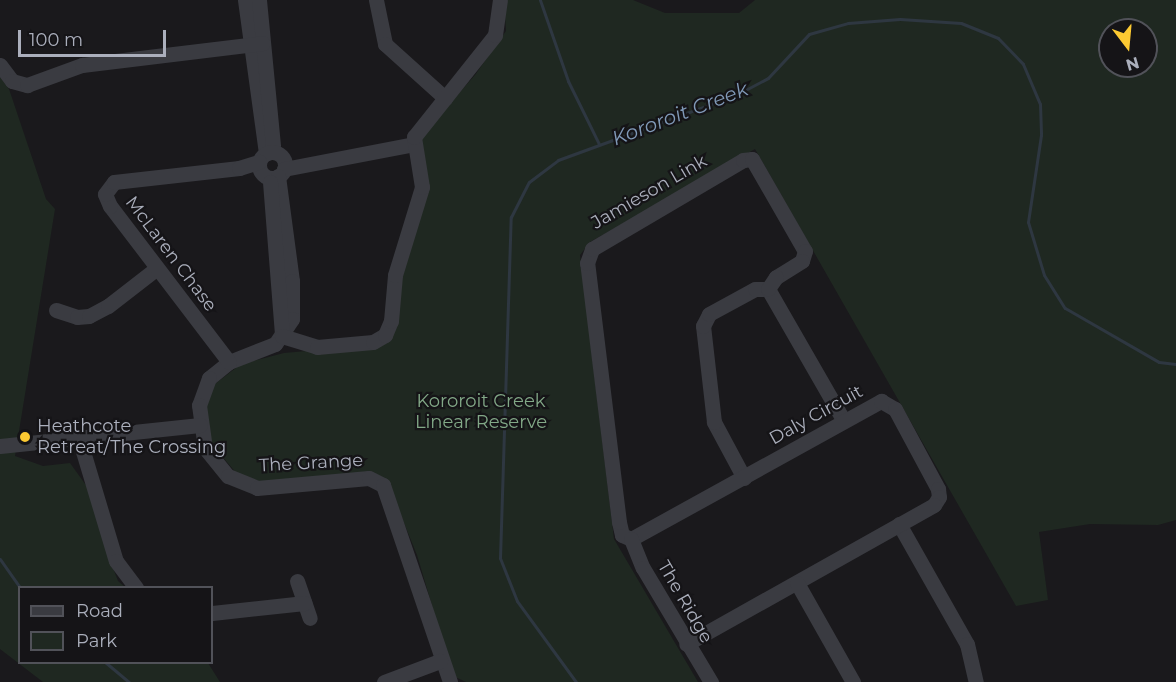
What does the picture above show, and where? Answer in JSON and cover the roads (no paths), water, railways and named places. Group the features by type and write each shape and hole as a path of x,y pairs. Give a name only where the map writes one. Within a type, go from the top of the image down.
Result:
{"street":[{"path":"245,0 257,44 272,165 293,293 292,319 282,336 317,347 373,342 385,335 391,321 395,275 422,187 414,144 415,132 495,35 500,0"},
{"path":"257,44 259,0"},
{"path":"376,0 385,44 445,98"},
{"path":"0,65 12,81 27,85 82,65 257,44"},
{"name":"McLaren Chase","path":"229,362 107,202 105,194 110,184 306,162 414,144"},
{"name":"Jamieson Link","path":"631,539 622,535 619,522 587,263 592,249 743,160 752,159 805,251 802,261 777,277 768,289"},
{"path":"56,310 77,317 88,316 108,306 157,268"},
{"path":"744,478 714,422 703,326 709,314 755,289 768,289 844,421"},
{"name":"The Grange","path":"282,336 274,344 229,362 206,383 200,398 200,425 206,448 220,468 257,488 369,478 382,485 413,567 440,661 450,682"},
{"name":"Daly Circuit","path":"631,539 881,401 895,409 939,497 934,505 686,644"},
{"path":"0,446 200,425"},
{"path":"79,438 116,561 135,586"},
{"path":"899,524 967,644 976,682"},
{"name":"The Ridge","path":"631,539 643,568 686,644 711,682"},
{"path":"297,581 310,618"},
{"path":"797,583 853,682"},
{"path":"213,613 304,603"},
{"path":"384,682 440,661"}],"waterway":[{"path":"540,0 568,81 599,144"},
{"name":"Kororoit Creek","path":"576,682 517,601 500,558 511,217 529,182 558,160 736,95 768,78 809,34 848,23 900,19 961,23 998,38 1023,64 1040,104 1041,135 1028,222 1044,275 1065,308 1159,362 1176,364"},
{"name":"Kororoit Creek","path":"0,559 19,586"},
{"name":"Kororoit Creek","path":"107,664 129,682"}],"place":[{"name":"Heathcote Retreat/The Crossing","path":"25,437"}],"park label":[{"name":"Kororoit Creek Linear Reserve","path":"481,412"}]}
